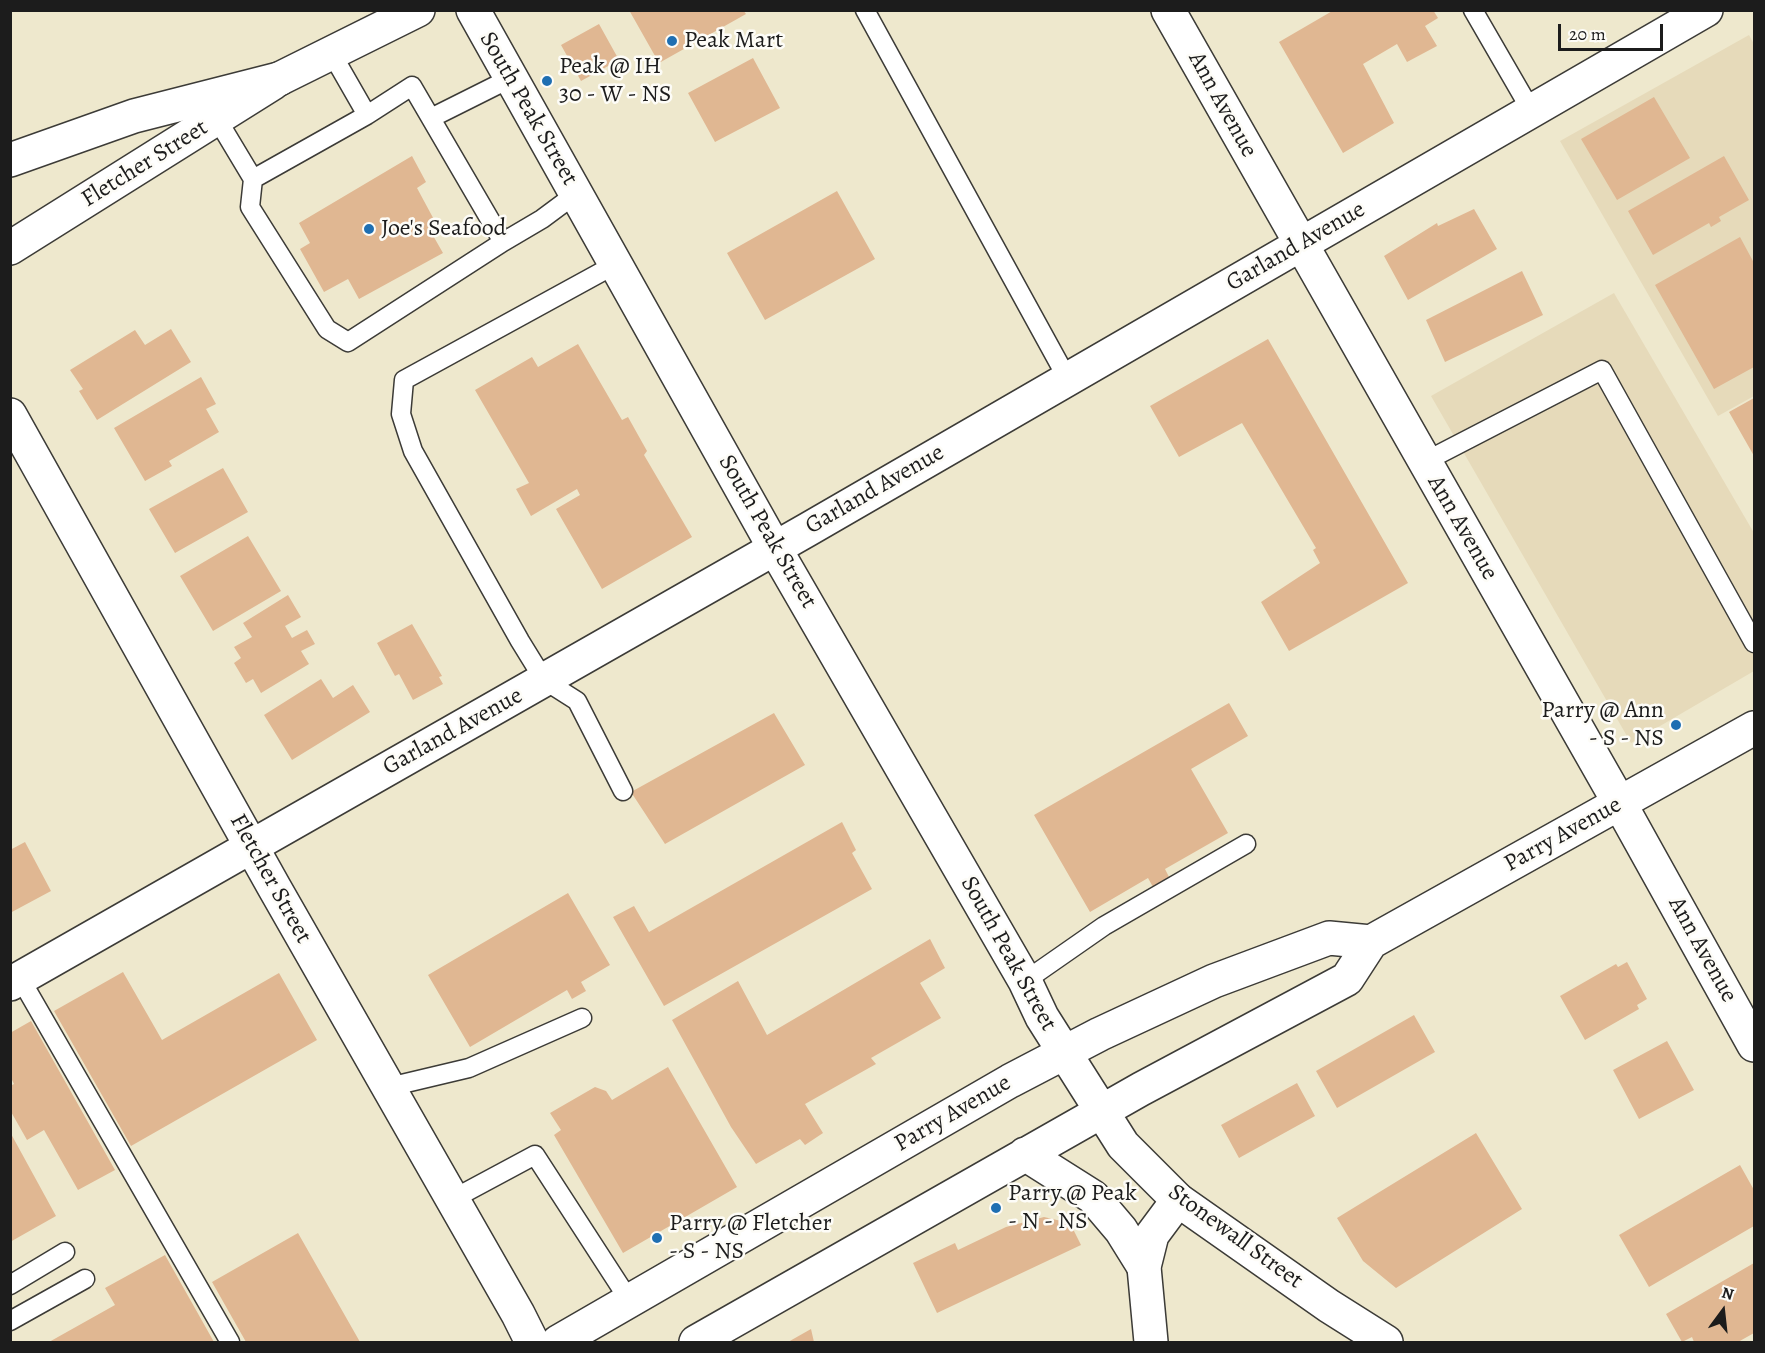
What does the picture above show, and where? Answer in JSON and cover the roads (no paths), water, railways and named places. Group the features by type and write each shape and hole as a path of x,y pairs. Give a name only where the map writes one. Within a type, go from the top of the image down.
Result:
{"main road":[{"path":"10,160 134,116 279,80 418,10"},
{"name":"South Peak Street","path":"473,10 774,547 1025,981 1042,1017 1065,1052"},
{"name":"Ann Avenue","path":"1168,10 1620,804 1755,1046"},
{"name":"Garland Avenue","path":"15,981 544,680 1706,10"},
{"name":"Fletcher Street","path":"10,248 279,80"},
{"name":"Fletcher Street","path":"10,415 251,846 453,1198 532,1342"},
{"name":"Parry Avenue","path":"696,1342 1102,1111 1347,979 1371,942 1755,728"},
{"name":"Parry Avenue","path":"558,1342 999,1087 1065,1052 1214,981 1329,938 1371,942"},
{"name":"Stonewall Street","path":"1065,1052 1123,1145 1178,1200 1329,1306 1386,1342"},
{"path":"1025,1154 1093,1197 1121,1230 1144,1268"},
{"path":"1151,1342 1144,1268 1152,1235 1178,1200"}],"lane":[{"path":"865,10 1067,378"},
{"path":"1473,10 1532,112"},
{"path":"332,54 367,115"},
{"path":"431,118 511,78"},
{"path":"253,179 367,115 412,86 504,242"},
{"path":"217,118 253,179 250,207 327,329 348,342 542,219 577,193"},
{"path":"615,264 404,380 401,414 413,451 544,680 577,701 623,791"},
{"path":"1424,462 1602,370 1755,643"},
{"path":"1025,981 1104,927 1246,844"},
{"path":"15,981 231,1342"},
{"path":"389,1087 469,1068 582,1018"},
{"path":"453,1198 535,1155 629,1300"},
{"path":"10,1285 65,1252"},
{"path":"10,1321 85,1279"}],"place":[{"name":"Peak Mart","path":"672,41"},
{"name":"Peak @ IH 30 - W - NS","path":"547,81"},
{"name":"Joe's Seafood","path":"369,229"},
{"name":"Parry @ Ann - S - NS","path":"1676,725"},
{"name":"Parry @ Peak - N - NS","path":"996,1208"},
{"name":"Parry @ Fletcher - S - NS","path":"657,1238"}]}
